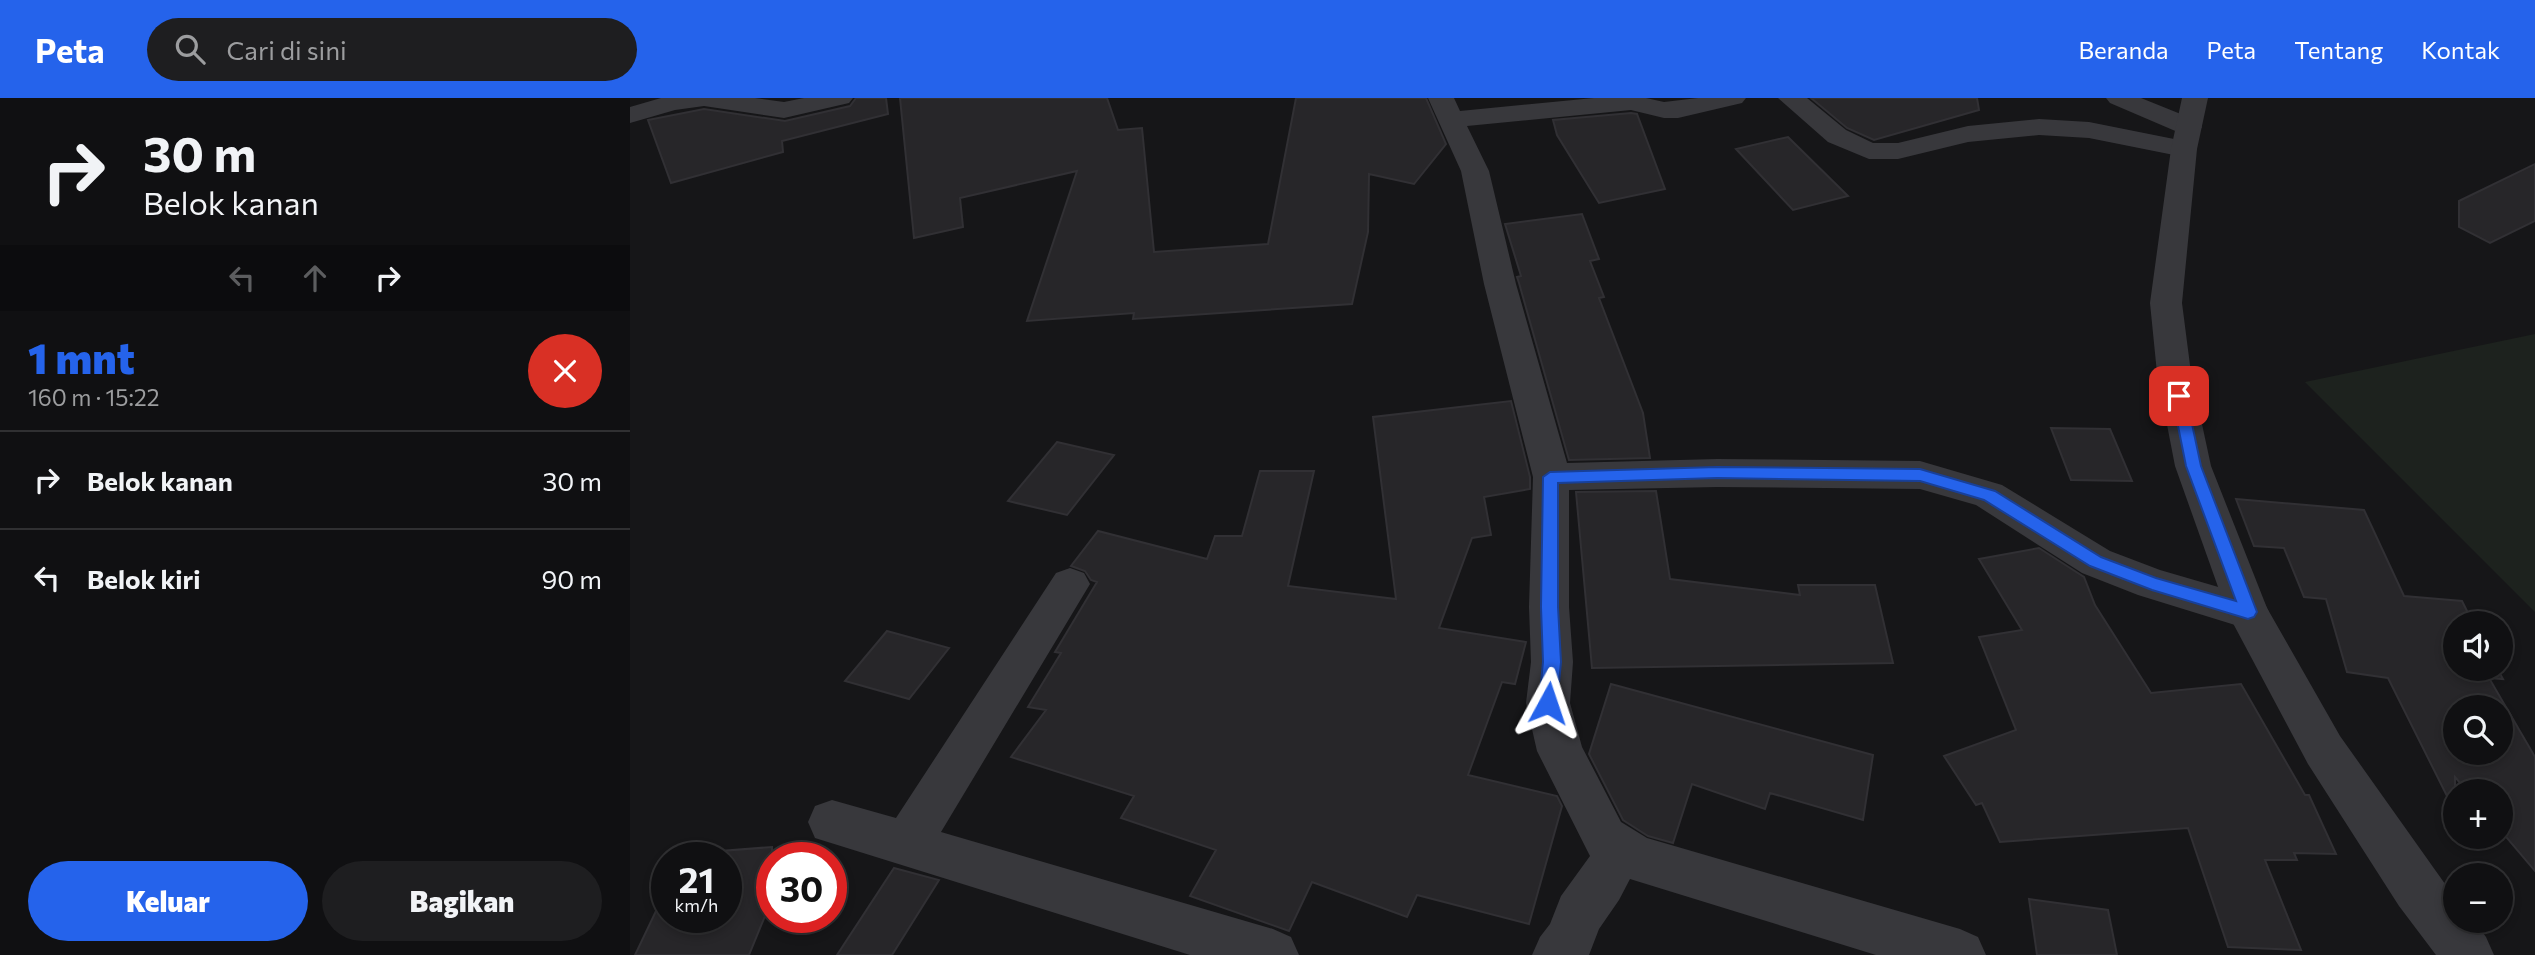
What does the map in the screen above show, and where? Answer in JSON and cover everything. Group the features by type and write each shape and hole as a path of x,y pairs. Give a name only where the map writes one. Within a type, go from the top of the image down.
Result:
{"street":[{"path":"630,115 672,103 704,98 784,110 840,98"},
{"path":"1733,98 1678,110 1664,110 1631,102 1446,109 1475,171 1500,284 1546,451 1550,477 1549,607 1552,662 1548,703 1560,751 1604,838 1635,858 1960,955"},
{"path":"1791,98 1837,136 1869,151 1898,151 1968,134 2039,127 2089,130 2189,125"},
{"path":"2119,98 2189,125"},
{"path":"2189,125 2166,303 2174,373 2193,466 2248,612 2324,750 2417,889 2468,955"},
{"path":"1550,477 1717,473 1920,475 1989,495 2095,562 2152,584 2248,612"},
{"path":"906,844 1070,584"},
{"path":"832,822 1273,955"},
{"path":"1558,955 1569,941 1579,914 1602,883 1620,849"}],"shaded area":[{"path":"2535,334 2535,612 2305,382"}],"building":[{"path":"856,98 886,98 888,114 782,141 783,152 671,183 648,120 704,109 785,121 850,106"},
{"path":"900,98 1107,98 1118,130 1142,128 1154,252 1268,244 1296,98 1426,98 1446,144 1414,184 1369,174 1368,232 1352,304 1133,319 1134,313 1027,321 1077,171 960,198 963,227 914,238"},
{"path":"1811,98 1977,98 1979,110 1874,140 1847,128"},
{"path":"1637,114 1665,189 1599,203 1557,135 1553,120"},
{"path":"1788,137 1848,196 1793,210 1736,149"},
{"path":"2535,164 2535,221 2490,243 2459,227 2459,201"},
{"path":"1582,214 1599,259 1590,261 1604,297 1599,298 1643,413 1650,458 1569,460 1517,277 1521,276 1505,224"},
{"path":"1511,401 1530,477 1530,489 1484,497 1491,535 1472,538 1439,628 1526,642 1515,684 1502,682 1468,775 1557,796 1562,806 1529,924 1417,895 1407,917 1312,882 1289,931 1190,896 1216,850 1121,818 1134,796 1011,757 1046,710 1028,707 1061,653 1055,652 1097,582 1091,580 1085,571 1071,566 1098,531 1207,559 1215,536 1242,536 1260,471 1314,471 1288,586 1396,599 1373,417"},
{"path":"2051,428 2110,429 2132,481 2071,480"},
{"path":"1057,442 1114,455 1067,515 1008,501"},
{"path":"1656,491 1670,579 1800,595 1798,585 1875,585 1893,663 1592,668 1576,492"},
{"path":"2236,499 2364,510 2404,596 2462,601 2467,611 2443,611 2443,681 2491,681 2499,695 2443,695 2443,765 2513,765 2513,719 2535,757 2535,871 2513,845 2513,779 2455,777 2443,779 2443,788 2388,678 2347,672 2326,599 2304,597 2284,548 2254,546"},
{"path":"2039,548 2084,577 2095,605 2151,693 2241,684 2305,795 2309,795 2336,854 2294,853 2297,860 2265,860 2301,950 2228,947 2188,828 2000,842 1982,803 1976,805 1944,756 2016,730 1979,637 2022,630 1979,559"},
{"path":"887,631 949,648 909,699 845,681"},
{"path":"1611,684 1873,755 1863,820 1770,793 1765,809 1692,784 1673,843 1648,836 1623,820 1589,754"},
{"path":"756,848 758,933 749,955 635,955 651,922 651,933 742,933 742,849"},
{"path":"894,868 939,880 892,955 837,955"},
{"path":"2029,899 2108,910 2117,955 2037,955"}],"route":[{"path":"1548,703 1552,662 1549,607 1550,477 1717,473 1920,475 1989,495 2095,562 2152,584 2248,612 2193,466 2179,396"}]}
